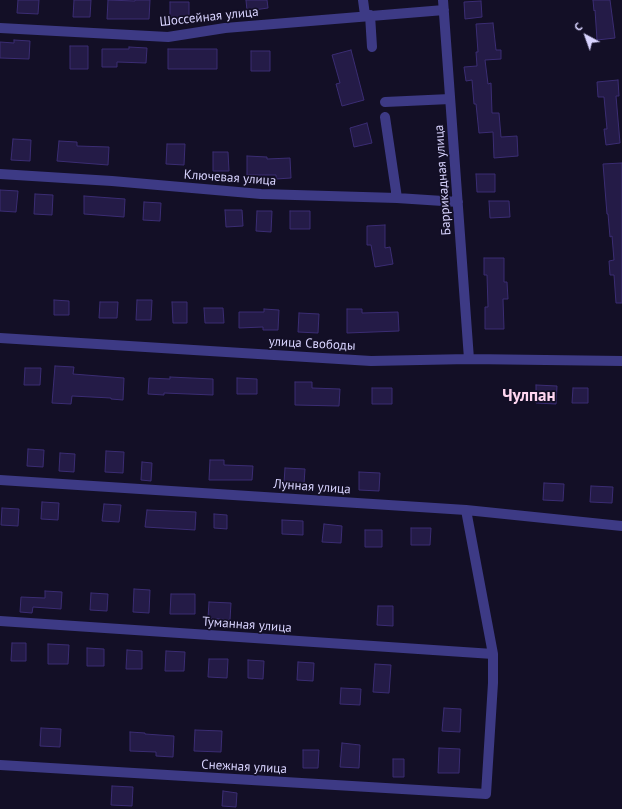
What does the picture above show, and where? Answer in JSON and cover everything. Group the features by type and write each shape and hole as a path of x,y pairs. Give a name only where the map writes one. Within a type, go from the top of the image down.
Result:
{"street":[{"path":"362,0 367,15 372,47"},
{"name":"Шоссейная улица","path":"0,28 168,37 225,28 367,15 444,5"},
{"name":"Баррикадная улица","path":"444,5 469,359"},
{"path":"385,102 450,98"},
{"path":"385,117 397,198"},
{"name":"Ключевая улица","path":"0,174 112,181 261,194 397,198 458,202"},
{"name":"улица Свободы","path":"0,338 371,361 469,359 622,361"},
{"name":"Лунная улица","path":"0,480 466,510 622,526"},
{"path":"466,510 493,654"},
{"name":"Туманная улица","path":"0,621 493,654"},
{"name":"Снежная улица","path":"0,765 486,794 493,683 493,654"}],"building":[{"path":"18,0 39,0 38,14 17,13"},
{"path":"74,0 91,0 90,17 73,17"},
{"path":"108,0 150,0 149,19 107,19"},
{"path":"246,0 267,0 268,8 247,11"},
{"path":"593,0 610,0 615,38 597,40"},
{"path":"481,1 482,17 465,19 464,2"},
{"path":"170,2 189,2 189,22 170,22"},
{"path":"493,23 496,50 501,50 501,59 485,60 488,84 491,83 492,113 499,113 501,137 517,136 518,156 494,158 493,132 479,133 472,80 466,81 464,67 477,66 476,52 478,52 476,24"},
{"path":"14,40 30,41 29,59 0,58 0,42 14,43"},
{"path":"70,46 88,46 88,69 70,69"},
{"path":"129,47 147,48 146,63 117,62 117,67 102,67 102,49 129,49"},
{"path":"168,49 217,49 217,69 168,69"},
{"path":"351,50 364,100 342,106 336,84 340,83 332,55"},
{"path":"251,51 270,51 270,71 251,71"},
{"path":"618,80 619,96 616,96 620,143 606,145 604,129 607,129 604,97 598,97 597,82"},
{"path":"367,123 372,143 354,147 350,128"},
{"path":"13,139 31,140 30,161 11,160"},
{"path":"59,141 77,142 77,146 109,147 108,165 57,161"},
{"path":"167,144 185,144 184,165 166,164"},
{"path":"213,152 228,152 229,171 213,171"},
{"path":"247,156 267,157 267,159 290,158 291,178 276,179 276,175 247,175"},
{"path":"622,163 622,303 616,303 614,275 610,275 609,261 614,260 612,236 610,237 607,214 603,164"},
{"path":"476,174 495,174 495,192 477,192"},
{"path":"0,190 18,191 16,212 0,211"},
{"path":"35,194 53,195 52,215 34,214"},
{"path":"84,196 125,199 124,217 84,214"},
{"path":"489,201 509,201 510,217 490,218"},
{"path":"144,202 161,203 160,221 143,220"},
{"path":"225,210 242,210 243,226 226,227"},
{"path":"257,211 272,211 271,232 256,231"},
{"path":"290,211 310,211 310,229 290,229"},
{"path":"385,225 385,248 390,247 393,264 375,267 371,245 367,245 367,226"},
{"path":"484,258 504,258 504,282 507,282 508,299 503,299 504,329 485,329 485,307 488,307 487,275 484,275"},
{"path":"54,300 69,301 69,315 54,315"},
{"path":"137,300 152,300 151,320 136,320"},
{"path":"100,302 118,302 117,318 99,318"},
{"path":"172,302 187,302 187,323 173,323"},
{"path":"204,308 223,308 224,323 205,323"},
{"path":"264,309 279,310 278,330 263,330 263,327 239,328 239,312 264,312"},
{"path":"347,309 362,309 362,313 398,312 399,331 347,333"},
{"path":"299,313 319,314 318,333 298,332"},
{"path":"55,366 74,367 73,374 124,378 123,400 72,396 71,404 52,403"},
{"path":"25,368 41,368 40,385 24,385"},
{"path":"170,377 213,379 213,395 164,393 164,395 148,394 149,378 170,379"},
{"path":"237,378 257,379 257,394 237,394"},
{"path":"295,382 312,382 312,388 340,389 339,406 295,405"},
{"path":"536,385 557,386 556,404 536,403"},
{"path":"372,388 392,388 392,404 372,404"},
{"path":"573,388 588,388 588,403 572,403"},
{"path":"28,449 44,450 43,467 27,466"},
{"path":"106,451 124,452 123,473 105,472"},
{"path":"60,453 75,454 74,472 59,471"},
{"path":"210,460 224,460 224,465 253,466 252,480 209,480"},
{"path":"142,462 152,463 151,481 141,480"},
{"path":"285,468 305,469 304,484 284,483"},
{"path":"359,472 380,473 379,491 359,490"},
{"path":"544,483 564,484 563,501 543,500"},
{"path":"591,486 613,487 612,503 590,502"},
{"path":"42,502 59,503 58,520 41,519"},
{"path":"104,504 121,505 119,522 102,521"},
{"path":"2,508 19,509 18,526 1,525"},
{"path":"147,510 196,512 195,530 145,527"},
{"path":"214,514 227,515 227,529 214,528"},
{"path":"282,520 303,521 303,535 282,534"},
{"path":"324,524 342,526 341,543 322,542"},
{"path":"411,528 431,528 430,545 411,545"},
{"path":"365,530 382,530 382,547 365,547"},
{"path":"134,589 150,590 149,613 133,612"},
{"path":"45,591 62,592 61,609 33,607 32,613 20,612 21,597 45,598"},
{"path":"91,593 108,594 107,611 90,610"},
{"path":"171,594 195,594 195,614 170,614"},
{"path":"209,602 231,603 230,620 208,618"},
{"path":"378,606 393,606 393,626 377,625"},
{"path":"12,643 26,643 26,661 11,661"},
{"path":"48,644 69,645 68,664 48,664"},
{"path":"87,648 104,649 104,666 87,666"},
{"path":"127,650 142,651 142,669 126,669"},
{"path":"166,651 185,652 184,671 165,671"},
{"path":"209,659 228,659 227,678 208,677"},
{"path":"248,660 264,661 263,679 248,678"},
{"path":"298,662 314,663 313,681 297,680"},
{"path":"375,664 391,665 389,693 373,692"},
{"path":"341,688 361,689 360,705 340,704"},
{"path":"444,708 461,709 460,732 442,731"},
{"path":"41,728 61,729 60,747 40,746"},
{"path":"195,730 222,731 221,752 194,751"},
{"path":"130,732 174,736 173,757 156,756 156,752 130,751"},
{"path":"342,743 360,745 359,768 340,767"},
{"path":"439,748 460,749 459,773 438,773"},
{"path":"303,750 319,750 318,768 303,768"},
{"path":"393,759 404,759 404,777 393,777"},
{"path":"112,786 133,787 132,806 111,805"},
{"path":"223,791 237,793 236,807 222,806"}],"district":[{"name":"Чулпан","path":"529,396"}]}
